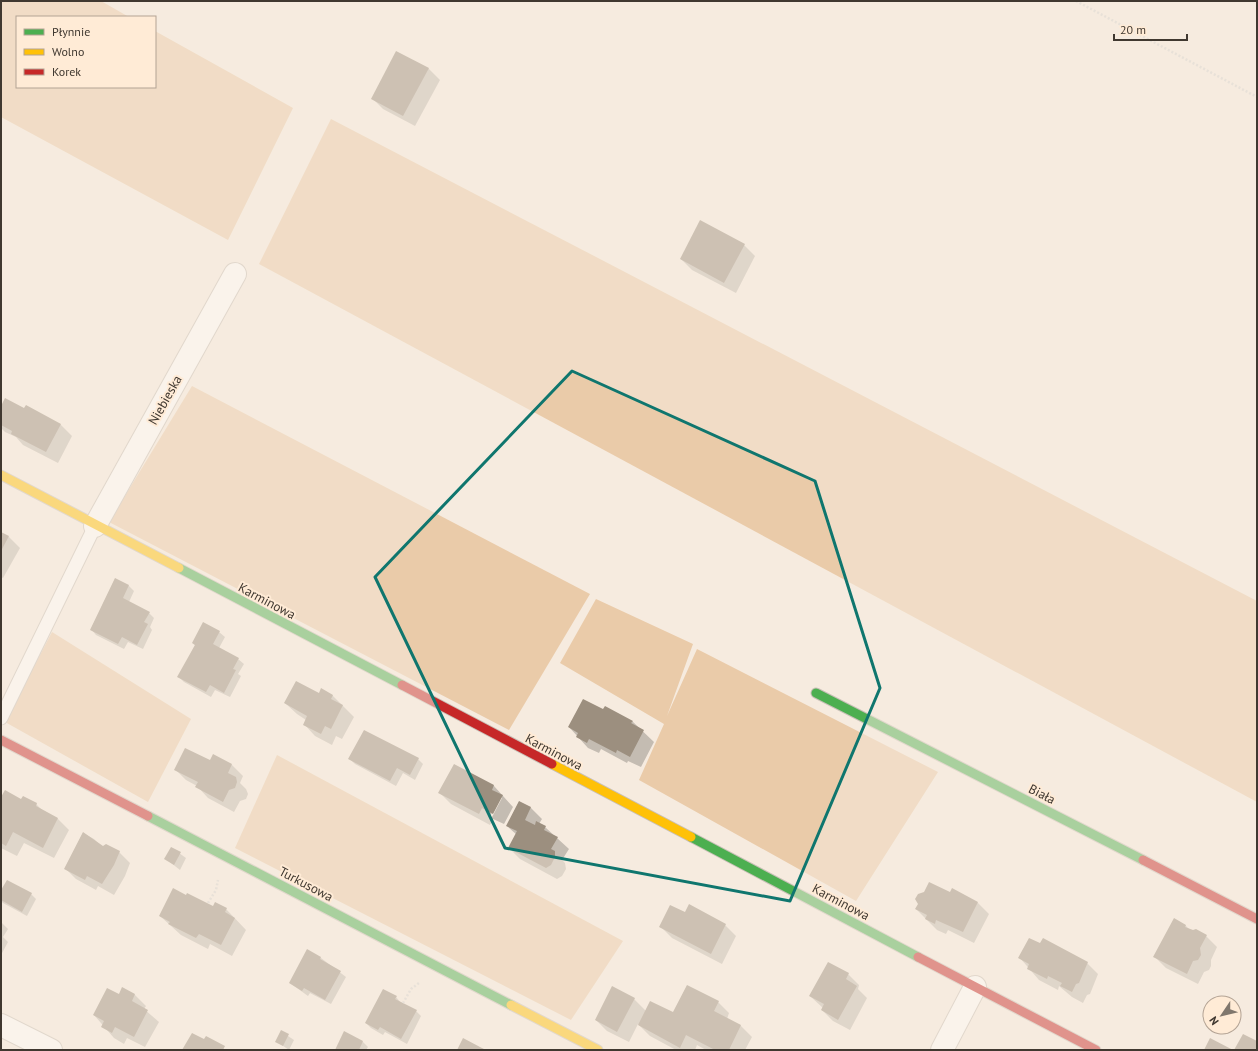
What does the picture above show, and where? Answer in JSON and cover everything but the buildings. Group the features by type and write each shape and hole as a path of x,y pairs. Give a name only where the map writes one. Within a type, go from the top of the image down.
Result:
{"street":[{"name":"Niebieska","path":"95,526 235,274"},
{"name":"Karminowa","path":"1,475 95,526 1096,1050"},
{"name":"Biała","path":"816,692 1257,919"},
{"name":"Turkusowa","path":"1,740 598,1050"},
{"path":"942,1050 975,987"},
{"path":"1,1024 52,1050"}],"lane":[{"path":"1,718 95,526"}],"path":[{"path":"1076,1 1257,97"},
{"path":"208,903 216,890 218,875"},
{"path":"403,1003 411,989 419,984 422,978"}],"highlighted area":[{"path":"572,371 815,481 880,688 790,901 505,848 375,577"}],"shaded area":[{"path":"1,1 101,1 127,16 16,16 16,88 156,88 156,32 293,108 228,240 1,117"},
{"path":"331,119 1257,601 1257,802 259,264"},
{"path":"192,386 590,594 509,730 109,522"},
{"path":"596,599 693,644 667,716 697,649 938,772 856,901 639,780 664,724 560,663"},
{"path":"52,632 191,719 148,802 5,722"},
{"path":"277,755 623,941 571,1020 235,848"}],"traffic: fast":[{"path":"179,568 402,685"},
{"path":"816,693 1143,860"},
{"path":"148,816 511,1005"},
{"path":"691,837 918,957"}],"traffic: slow":[{"path":"1,475 179,568"},
{"path":"552,764 691,837"},
{"path":"511,1005 598,1050"}],"traffic: jam":[{"path":"402,685 552,764"},
{"path":"1,740 148,816"},
{"path":"1143,860 1257,919"},
{"path":"918,957 1096,1050"}]}
